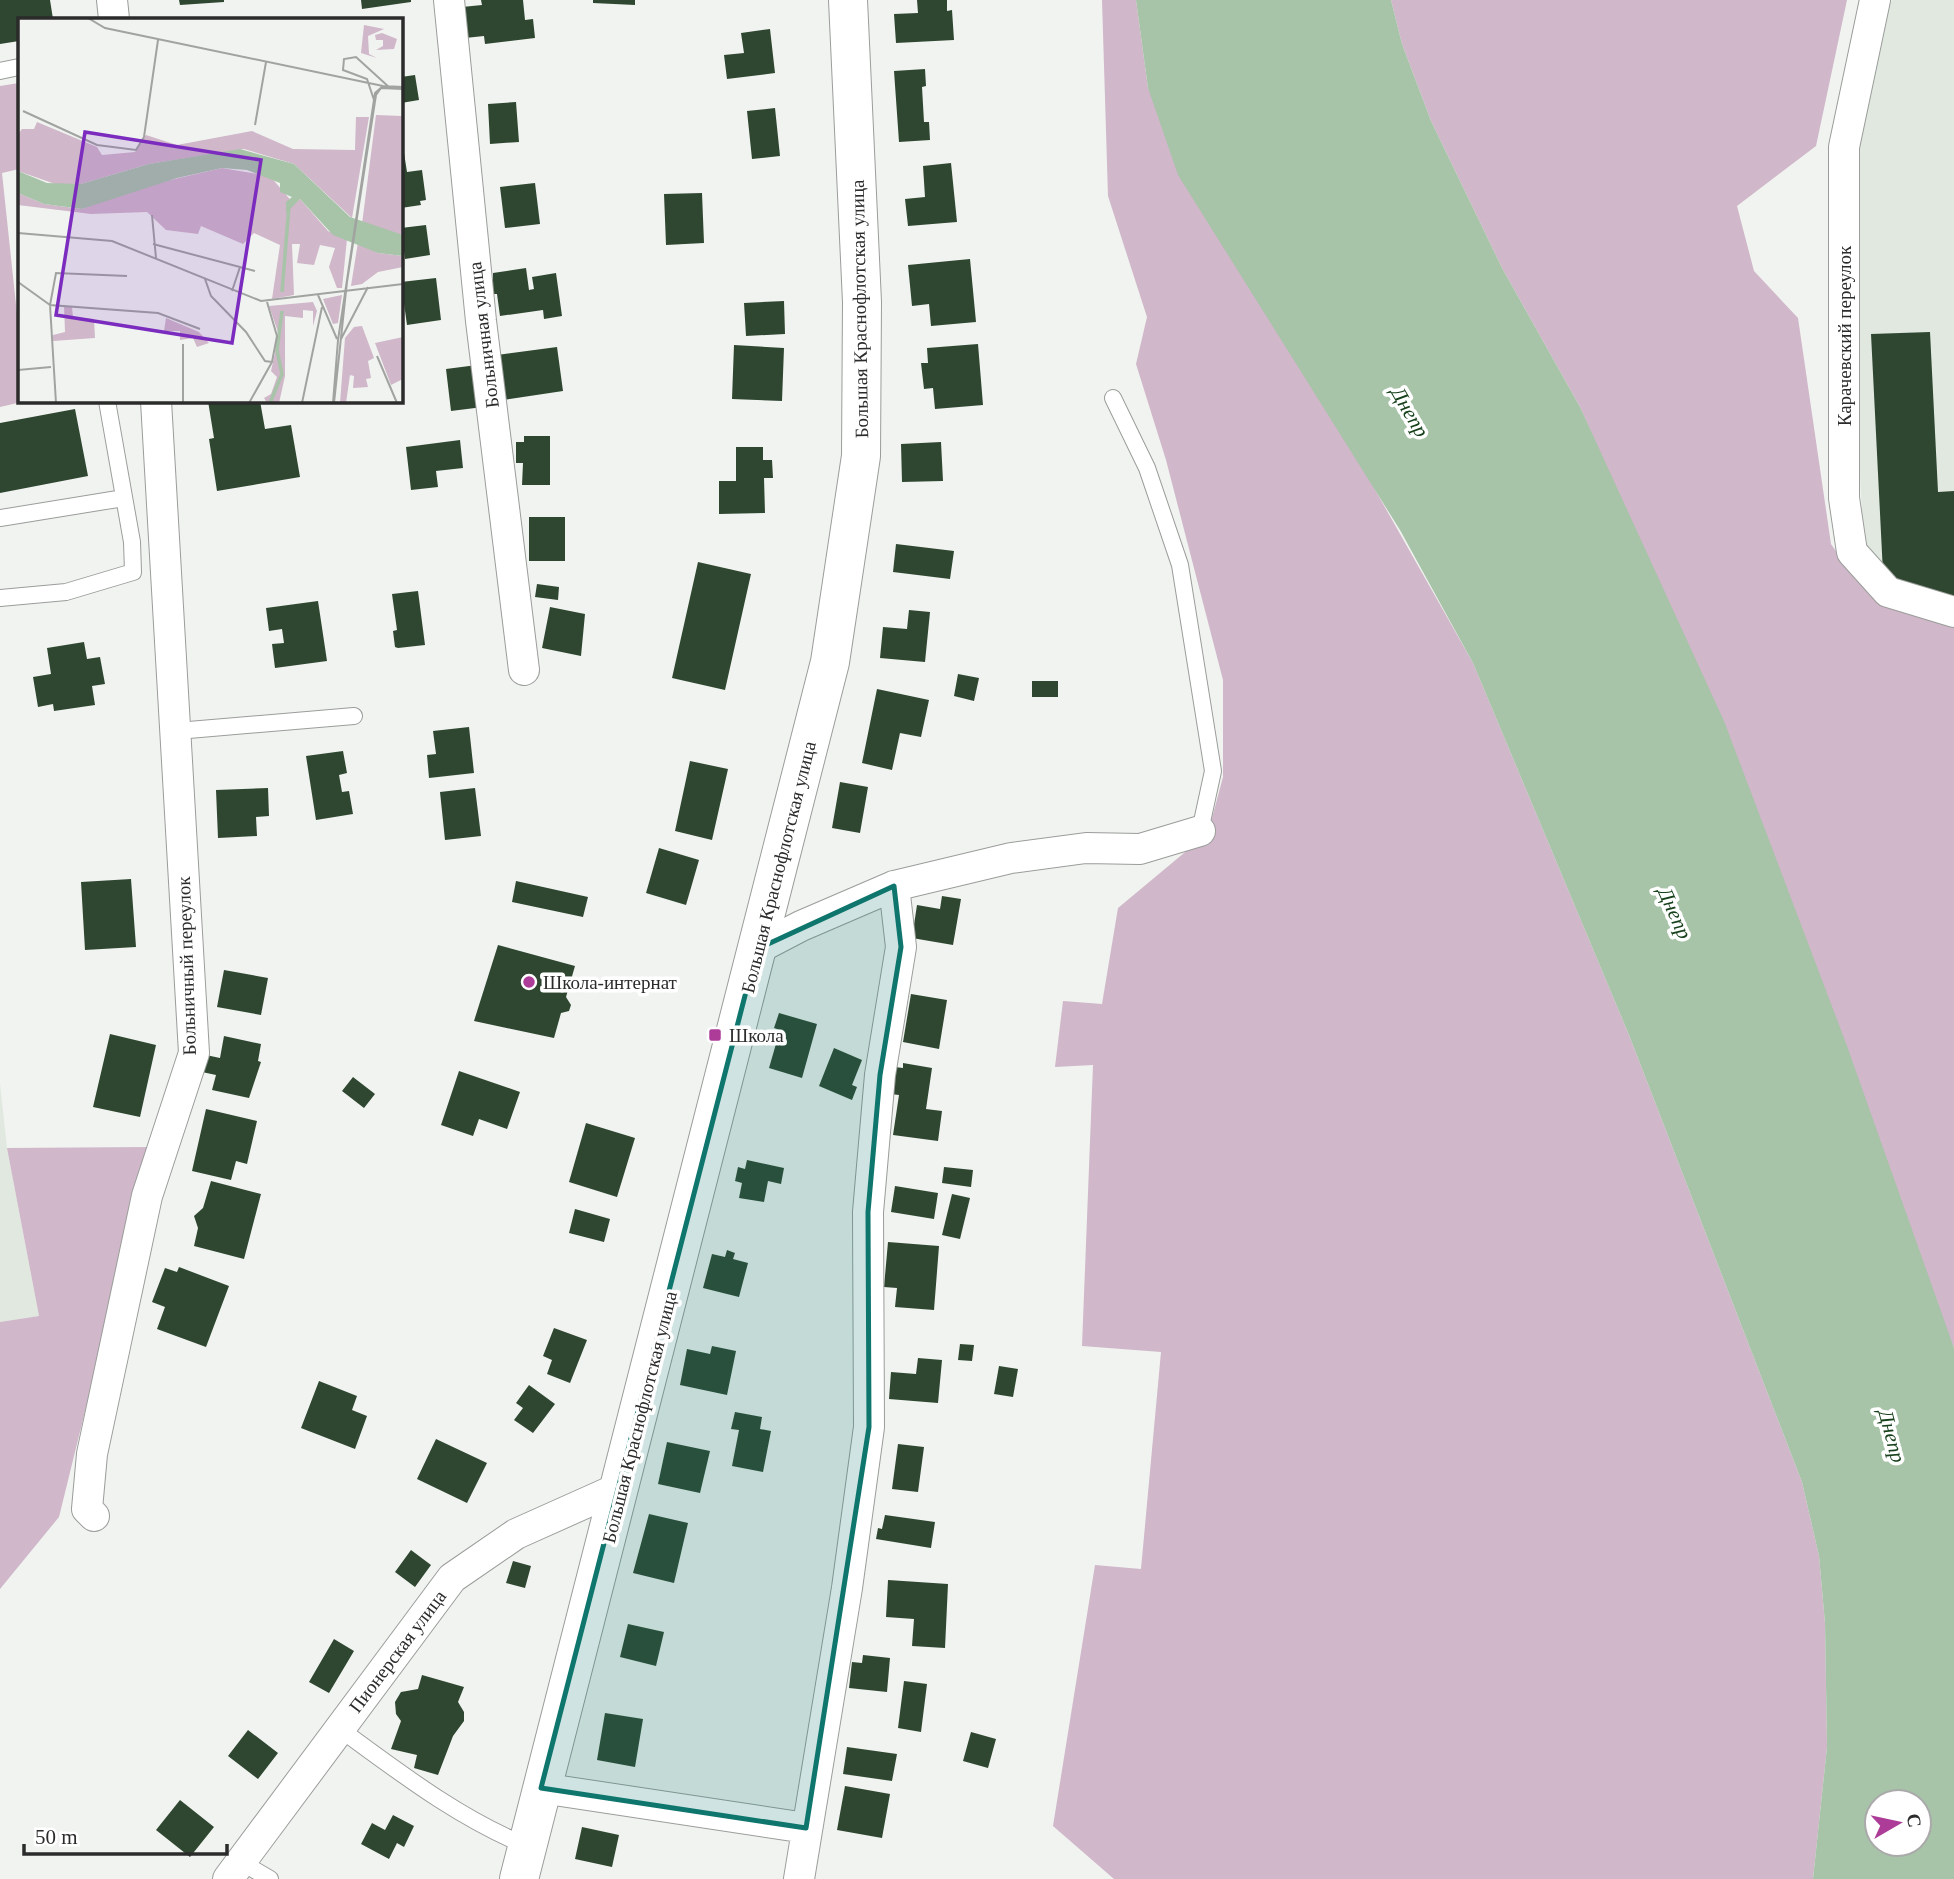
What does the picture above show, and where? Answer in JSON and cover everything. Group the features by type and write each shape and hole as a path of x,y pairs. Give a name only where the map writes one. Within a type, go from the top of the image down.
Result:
{"main road":[{"name":"Большая Краснофлотская улица","path":"523,1862 621,1488 830,662 861,456 862,302 848,0"}],"street":[{"path":"112,0 114,18"},
{"name":"Больничная улица","path":"449,0 481,321 524,670"},
{"name":"Карачевский переулок","path":"1875,0 1844,147 1844,498 1852,552 1888,592 1954,612"},
{"name":"Больничный переулок","path":"94,1516 87,1510 92,1454 147,1196 194,1053 156,402"},
{"path":"757,949 801,926 894,886 1011,858 1087,848 1140,849 1200,831"},
{"path":"799,1879 847,1588 869,1427 868,1212 880,1075 901,947 894,886"},
{"name":"Пионерская улица","path":"234,1870 452,1578 516,1534 621,1488"},
{"path":"541,1788 806,1828"}],"lane":[{"path":"0,71 18,67"},
{"path":"1113,398 1147,468 1180,565 1213,771 1200,831"},
{"path":"0,598 66,592 133,572 132,542 107,402"},
{"path":"0,517 124,498"},
{"path":"177,731 354,716"},
{"path":"340,1729 407,1778 487,1830 523,1862"},
{"path":"234,1870 271,1879"}],"highlighted area":[{"path":"894,886 901,947 880,1075 868,1212 869,1427 806,1828 541,1788 757,949"}],"shaded area":[{"path":"1102,0 1136,0 1148,88 1473,663 1629,1035 1802,1482 1819,1556 1825,1623 1827,1747 1813,1879 1114,1879 1053,1826 1095,1565 1141,1569 1161,1352 1082,1346 1093,1065 1055,1067 1063,1001 1102,1004 1118,908 1208,833 1223,777 1223,680 1166,460 1136,364 1147,317 1108,196"},
{"path":"1391,0 1847,0 1816,146 1737,206 1754,271 1798,318 1831,544 1856,580 1888,605 1954,625 1954,1348 1640,543 1580,407 1502,268 1431,121 1402,44"},
{"path":"1892,0 1954,0 1954,598 1926,599 1864,548 1843,165 1853,105"},
{"path":"18,83 18,169 2,173 18,324 18,402 22,402 0,407 0,86"},
{"path":"0,1084 7,1148 39,1316 0,1322"},
{"path":"150,1147 59,1517 0,1589 0,1322 39,1316 7,1148"}],"water":[{"name":"Днепр","path":"1136,0 1391,0 1402,44 1431,121 1502,268 1580,407 1724,721 1847,1046 1954,1348 1954,1879 1813,1879 1827,1747 1825,1623 1819,1556 1802,1482 1629,1035 1473,663 1400,530 1178,175 1148,88"}],"building":[{"path":"0,0 50,0 53,18 18,18 18,41 0,44"},
{"path":"179,0 224,0 224,2 180,5"},
{"path":"361,0 411,0 411,2 362,9"},
{"path":"481,0 523,0 525,20 533,19 535,38 485,44 484,36 465,38 462,7 482,5"},
{"path":"593,0 635,0 635,5 593,3"},
{"path":"917,0 947,0 947,11 952,10 954,40 896,43 894,14 918,13"},
{"path":"770,29 775,73 727,79 724,55 744,53 741,33"},
{"path":"925,69 926,86 922,87 924,122 929,122 930,140 899,142 894,71"},
{"path":"415,75 419,100 402,103 402,77"},
{"path":"516,102 519,142 490,144 488,104"},
{"path":"775,108 780,156 752,159 747,111"},
{"path":"404,153 407,172 422,170 426,200 420,201 421,205 402,208"},
{"path":"951,163 957,222 908,226 905,199 925,197 923,166"},
{"path":"535,183 540,224 505,228 500,187"},
{"path":"702,193 704,243 666,245 664,194"},
{"path":"426,225 430,255 405,259 402,228"},
{"path":"970,259 976,322 931,326 929,304 912,306 908,265"},
{"path":"526,268 529,290 534,289 532,277 556,273 562,316 544,319 543,310 500,316 497,294 493,294 493,273"},
{"path":"436,278 441,320 407,325 402,282"},
{"path":"784,301 785,334 746,336 744,303"},
{"path":"1930,332 1938,492 1954,491 1954,596 1942,596 1883,573 1871,334"},
{"path":"978,344 983,405 935,409 933,388 924,389 921,363 928,363 927,348"},
{"path":"734,345 784,348 782,401 732,399"},
{"path":"557,347 563,391 503,400 497,355"},
{"path":"477,365 483,407 451,411 446,369"},
{"path":"208,402 260,402 265,429 291,425 300,477 217,491 209,439 214,438"},
{"path":"75,409 88,476 0,493 0,423"},
{"path":"524,436 550,436 550,485 522,485 523,463 516,463 516,442 524,442"},
{"path":"460,440 463,468 436,471 438,487 411,490 406,447"},
{"path":"941,442 943,481 902,482 901,444"},
{"path":"736,447 763,447 763,460 772,460 773,478 764,478 765,513 719,514 719,481 736,481"},
{"path":"529,517 565,517 565,561 529,561"},
{"path":"896,544 954,551 950,579 893,572"},
{"path":"698,562 751,574 725,690 672,678"},
{"path":"537,584 559,587 558,600 535,597"},
{"path":"418,591 425,645 395,647 393,631 397,630 392,594"},
{"path":"318,601 327,661 275,668 272,644 284,643 282,629 269,631 266,608"},
{"path":"550,607 585,614 581,656 542,648"},
{"path":"909,610 930,612 925,662 880,658 883,627 907,629"},
{"path":"84,642 87,659 100,657 105,684 92,686 95,705 54,711 53,704 38,707 33,677 51,674 47,648"},
{"path":"958,674 979,678 974,701 954,696"},
{"path":"1032,681 1058,681 1058,697 1032,697"},
{"path":"877,689 929,700 921,737 900,733 892,770 862,763"},
{"path":"469,727 474,773 429,778 427,755 436,754 433,731"},
{"path":"343,751 347,773 339,775 342,792 349,791 353,814 316,820 306,756"},
{"path":"690,761 728,769 712,840 675,831"},
{"path":"840,782 868,787 860,833 832,828"},
{"path":"268,788 269,816 256,817 257,836 218,838 216,790"},
{"path":"475,788 481,836 445,840 440,792"},
{"path":"659,848 699,860 686,905 646,893"},
{"path":"131,879 136,947 85,950 81,882"},
{"path":"516,881 588,897 583,917 512,902"},
{"path":"942,896 961,899 953,945 912,938 917,905 940,909"},
{"name":"Школа-интернат","path":"498,945 575,966 566,997 571,1005 569,1011 561,1013 554,1038 474,1021"},
{"path":"224,970 268,978 261,1015 217,1007"},
{"path":"911,994 947,1000 939,1049 903,1042"},
{"path":"779,1013 817,1024 802,1078 769,1068 780,1030 774,1028"},
{"path":"110,1034 156,1045 140,1117 93,1107"},
{"path":"224,1036 261,1044 258,1061 261,1062 249,1098 212,1090 216,1075 202,1072 206,1055 220,1058"},
{"path":"834,1048 862,1060 852,1085 857,1087 852,1100 819,1086"},
{"path":"903,1063 932,1068 926,1109 942,1111 938,1141 893,1135 899,1095 891,1094 895,1067 903,1068"},
{"path":"459,1071 520,1092 507,1129 479,1119 473,1136 441,1125"},
{"path":"353,1077 375,1094 364,1108 342,1091"},
{"path":"206,1109 257,1121 247,1164 236,1161 231,1180 192,1171"},
{"path":"586,1123 635,1138 617,1197 569,1182"},
{"path":"747,1160 784,1168 781,1184 768,1181 764,1202 739,1198 742,1183 735,1181 738,1167 745,1169"},
{"path":"944,1167 973,1170 971,1187 942,1183"},
{"path":"211,1181 261,1194 244,1259 194,1246 198,1228 194,1216 203,1208"},
{"path":"895,1186 938,1193 934,1219 891,1212"},
{"path":"952,1194 970,1198 960,1239 942,1235"},
{"path":"575,1209 610,1219 604,1242 569,1233"},
{"path":"888,1242 939,1246 934,1310 895,1307 897,1288 884,1287"},
{"path":"727,1250 735,1253 733,1259 748,1263 739,1297 703,1288 712,1254 725,1257"},
{"path":"179,1267 229,1286 206,1347 157,1329 165,1307 152,1302 165,1268 177,1272"},
{"path":"554,1328 587,1340 570,1383 547,1374 552,1360 543,1356"},
{"path":"960,1344 974,1345 972,1361 958,1360"},
{"path":"712,1346 736,1351 727,1395 680,1385 687,1349 710,1354"},
{"path":"918,1358 942,1360 938,1403 889,1399 891,1372 916,1374"},
{"path":"999,1366 1018,1369 1013,1397 994,1394"},
{"path":"319,1381 357,1396 352,1410 367,1416 355,1449 301,1428"},
{"path":"529,1385 555,1404 533,1433 514,1420 523,1408 516,1403"},
{"path":"735,1412 762,1417 760,1429 771,1431 763,1472 732,1466 739,1430 731,1429"},
{"path":"436,1439 487,1463 467,1503 417,1479"},
{"path":"667,1442 710,1451 700,1493 658,1484"},
{"path":"898,1444 924,1447 918,1492 892,1489"},
{"path":"649,1514 688,1523 674,1583 633,1573"},
{"path":"885,1515 935,1522 931,1548 876,1539 878,1528 882,1529"},
{"path":"411,1550 431,1565 415,1587 395,1572"},
{"path":"513,1561 531,1566 525,1588 506,1583"},
{"path":"888,1580 948,1584 945,1648 912,1646 914,1619 886,1617"},
{"path":"628,1624 664,1632 656,1666 620,1657"},
{"path":"334,1639 354,1651 329,1693 309,1682"},
{"path":"863,1655 890,1658 887,1692 849,1688 852,1662 862,1663"},
{"path":"422,1675 464,1687 458,1702 464,1712 464,1721 453,1736 438,1775 414,1768 417,1755 391,1749 401,1721 396,1714 395,1702 401,1692 418,1689"},
{"path":"904,1681 927,1684 921,1732 898,1728"},
{"path":"605,1713 643,1719 635,1767 597,1760"},
{"path":"248,1730 278,1753 258,1779 228,1756"},
{"path":"971,1732 996,1739 988,1768 963,1761"},
{"path":"847,1747 897,1754 892,1781 843,1774"},
{"path":"845,1786 890,1794 882,1838 837,1830"},
{"path":"180,1800 214,1827 190,1857 156,1830"},
{"path":"393,1815 414,1826 404,1847 397,1843 389,1859 361,1844 372,1823 385,1830"},
{"path":"582,1827 619,1835 612,1867 575,1859"}],"place":[{"name":"Школа-интернат","path":"529,982"},
{"name":"Школа","path":"715,1035"}]}
